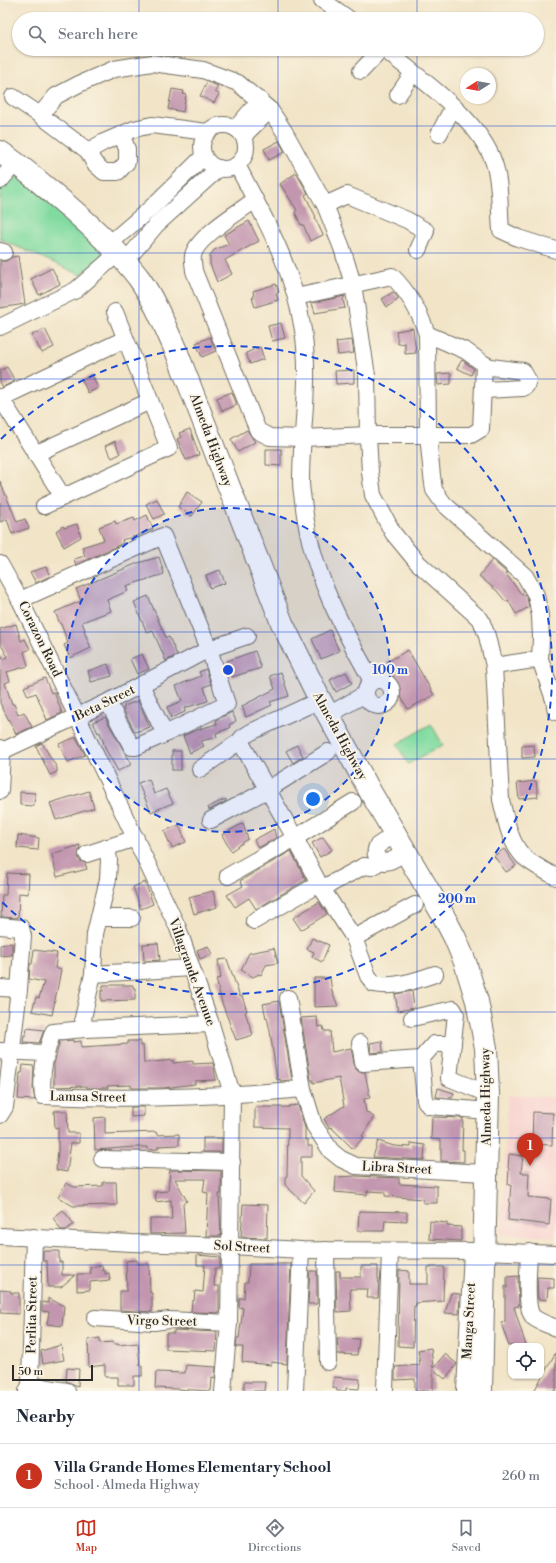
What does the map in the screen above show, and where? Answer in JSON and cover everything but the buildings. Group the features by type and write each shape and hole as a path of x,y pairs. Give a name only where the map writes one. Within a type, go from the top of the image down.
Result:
{"highway":[{"name":"Almeda Highway","path":"8,157 86,221 115,256 139,278 160,314 180,360 282,623 334,713 400,843 443,915 465,962 477,1001 486,1048 488,1102 485,1173 478,1251 480,1391"}],"street":[{"path":"324,1 339,12"},
{"path":"361,71 376,56"},
{"path":"392,56 429,85 465,117 480,137 494,162 498,179 502,230 518,238 556,250"},
{"path":"40,115 56,96 79,84 114,69 152,63 204,70 238,83 265,105 284,131 325,205 342,248 353,284 367,376 368,435 373,495 393,533 417,562 481,620 487,636 494,666 501,800 505,818 511,838 523,856 556,877"},
{"path":"398,95 413,73"},
{"path":"13,97 88,151 94,164 104,172 118,172 127,162 127,149 122,136"},
{"path":"240,132 265,105"},
{"path":"439,134 452,107"},
{"path":"226,124 240,132 246,143 245,152 237,165 231,168 218,168 207,161 202,148 203,139 207,132 216,126 226,124"},
{"path":"88,151 104,142 122,136 134,129 152,125 207,132"},
{"path":"115,256 145,214 204,156"},
{"path":"0,181 8,157"},
{"path":"200,769 240,742 242,738 251,732 334,713 369,693 351,644 332,604 316,564 307,532 301,482 307,363 303,329 296,297 290,275 272,231 237,165"},
{"path":"0,326 76,290 115,256 156,225 218,168"},
{"path":"325,205 347,195 407,220 426,231 418,250"},
{"path":"255,200 208,234 196,247 193,256 194,271 258,431 270,437 304,438 368,435 471,435 481,429 484,364"},
{"path":"145,214 156,225"},
{"path":"296,297 392,276 399,283 412,302 427,334 428,435 434,490 444,504 525,576 536,595 540,616 540,658 554,700 556,712"},
{"path":"44,506 169,448 115,312"},
{"path":"427,334 466,351 484,364 500,369 524,371 528,380 526,386 523,388 484,390"},
{"path":"64,497 0,398 125,339"},
{"path":"35,454 150,401"},
{"path":"20,600 163,536 209,649 227,704 166,734 136,747 132,747 108,702"},
{"name":"Corazon Road","path":"0,564 20,600 77,716"},
{"name":"Beta Street","path":"1,751 108,702 209,649 247,636"},
{"path":"494,666 540,658"},
{"path":"141,685 166,734"},
{"name":"Villagrande Avenue","path":"77,716 178,928 211,1024 232,1094 229,1323 223,1391"},
{"path":"240,742 295,838 320,887 354,938 368,976 374,984 385,986 399,984 435,974"},
{"path":"0,791 1,751"},
{"path":"211,820 267,790 328,752"},
{"path":"228,876 295,838 353,802"},
{"path":"87,854 136,838"},
{"path":"254,921 364,866 367,859 378,857 384,862 389,861 400,843"},
{"path":"107,847 109,860 108,879 95,934 93,974 83,1018 85,1029 211,1024"},
{"path":"354,938 415,905"},
{"path":"99,918 132,918"},
{"path":"0,926 21,928 23,936 19,989 5,1051 5,1107 0,1115"},
{"path":"93,974 191,968"},
{"path":"0,988 19,989"},
{"name":"Libra Street","path":"288,998 303,1090 314,1125 331,1150 341,1159 356,1166 485,1173"},
{"path":"412,1018 453,1010 456,1014 449,1078 488,1102"},
{"name":"Lamsa Street","path":"85,1029 53,1032 45,1053 41,1085 43,1096 98,1098 232,1094"},
{"path":"360,1043 363,1063 421,1058 434,1044 453,1044"},
{"path":"5,1051 45,1053"},
{"path":"421,1058 425,1100 429,1106 488,1102"},
{"path":"232,1094 303,1090"},
{"path":"102,1159 232,1162"},
{"name":"Sol Street","path":"0,1236 132,1244 231,1246 301,1250 478,1251 556,1254"},
{"name":"Perlita Street","path":"29,1388 34,1237"},
{"path":"295,1391 301,1250"},
{"path":"326,1250 328,1362"},
{"path":"385,1389 390,1251"},
{"name":"Manga Street","path":"465,1391 478,1251"},
{"path":"529,1252 528,1293 530,1310 533,1317 556,1328"},
{"name":"Virgo Street","path":"95,1318 154,1322 169,1320 229,1323"},
{"path":"29,1388 67,1391"}],"shaded area":[{"path":"508,1095 556,1097 556,1237 501,1234"}],"green space":[{"path":"15,170 104,254 81,275 0,239 0,189"},
{"path":"431,724 443,745 408,764 397,744"}],"place":[{"name":"Villa Grande Homes Elementary School","path":"530,1166"}]}
